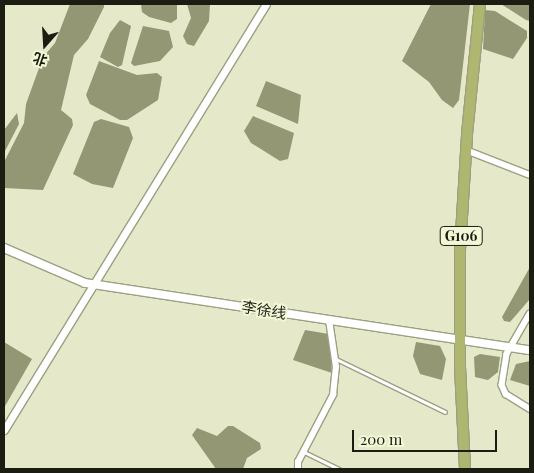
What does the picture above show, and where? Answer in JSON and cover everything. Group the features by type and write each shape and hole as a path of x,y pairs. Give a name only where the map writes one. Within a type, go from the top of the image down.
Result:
{"highway":[{"name":"G106","path":"465,469 460,339 460,250 466,150 480,4"}],"main road":[{"name":"李徐线","path":"4,248 74,280 93,284 530,350"}],"street":[{"path":"4,430 266,4"},
{"path":"466,150 530,175"},
{"path":"530,314 511,347 504,370 503,390 530,409"},
{"path":"298,469 304,452 332,400 335,358 329,320"}],"lane":[{"path":"335,358 349,363 445,412"},
{"path":"304,452 339,469"}],"shaded area":[{"path":"70,4 104,4 88,39 74,55 61,110 72,119 73,125 43,190 4,188 4,162 24,123 26,104 43,57 55,43"},
{"path":"141,4 177,4 177,19 171,23 149,17 142,12"},
{"path":"187,4 210,4 209,21 194,46 187,44 183,36 191,18"},
{"path":"431,4 470,4 459,100 453,108 442,100 429,82 402,61"},
{"path":"501,4 530,4 530,21 526,20"},
{"path":"485,10 495,11 527,31 527,38 513,59 483,49"},
{"path":"120,20 131,26 122,65 118,67 100,57 110,33"},
{"path":"143,26 169,31 173,47 160,61 134,66 131,63"},
{"path":"99,61 137,75 157,73 162,77 158,100 127,120 120,120 90,104 86,95"},
{"path":"266,81 301,95 298,124 256,106"},
{"path":"17,113 19,124 4,153 4,130"},
{"path":"253,116 294,133 288,159 280,161 251,143 244,131"},
{"path":"101,119 129,127 133,138 113,188 92,184 73,174 94,122"},
{"path":"530,267 530,299 510,322 504,321 502,317"},
{"path":"305,330 329,334 332,373 293,360"},
{"path":"4,342 32,359 4,408"},
{"path":"416,342 440,346 446,359 442,380 420,374 413,356"},
{"path":"480,354 500,357 498,372 488,380 475,377 474,357"},
{"path":"530,361 530,386 510,380 516,364"},
{"path":"228,426 233,426 260,443 261,449 247,458 243,469 216,469 192,435 197,428 217,436"}]}
